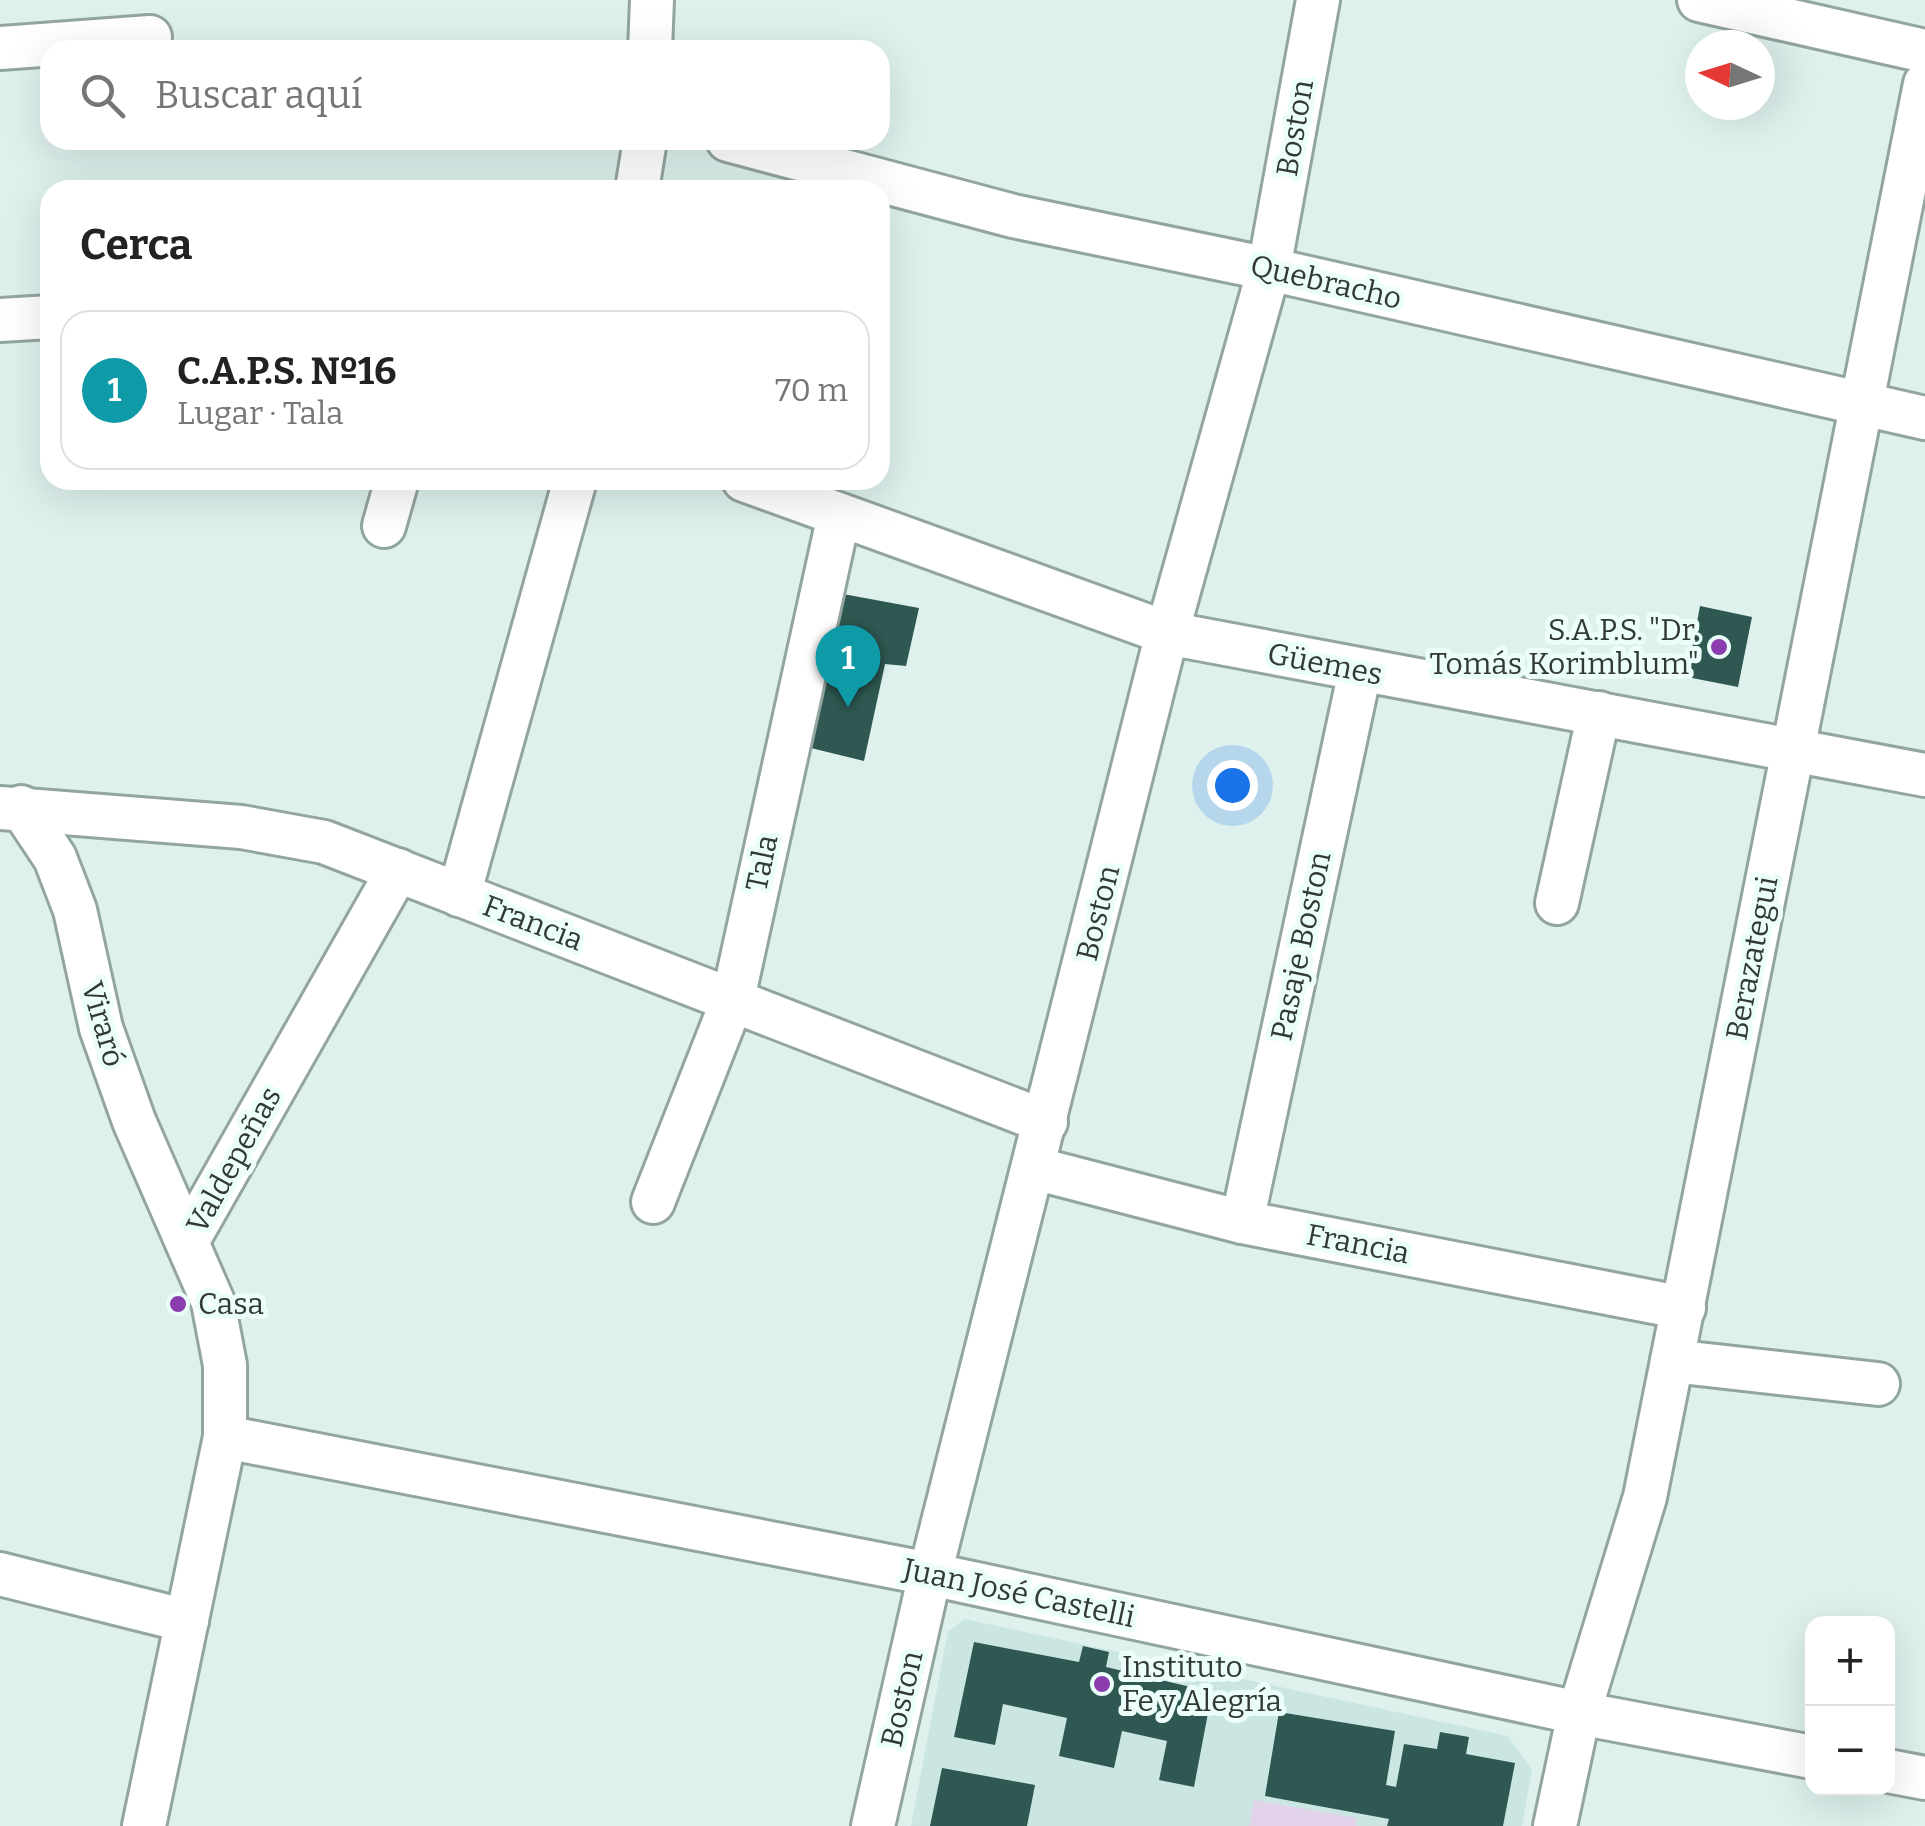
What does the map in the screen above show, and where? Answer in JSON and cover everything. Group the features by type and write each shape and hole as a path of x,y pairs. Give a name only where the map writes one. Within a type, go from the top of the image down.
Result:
{"street":[{"path":"650,40 652,0"},
{"name":"Boston","path":"873,1826 930,1574 1167,633 1269,269 1318,0"},
{"path":"1699,0 1925,51"},
{"path":"109,40 150,37"},
{"path":"0,48 40,45"},
{"name":"Berazategui","path":"1556,1826 1580,1714 1644,1496 1684,1308 1925,84"},
{"path":"639,180 643,150"},
{"name":"Quebracho","path":"766,150 878,180"},
{"name":"Quebracho","path":"890,183 1013,216 1269,269 1925,418"},
{"path":"0,320 40,318"},
{"path":"384,526 394,490"},
{"path":"459,895 572,490"},
{"name":"Güemes","path":"771,490 1167,633 1925,775"},
{"name":"Tala","path":"654,1202 732,999 838,515"},
{"name":"Pasaje Boston","path":"1242,1222 1360,671"},
{"path":"1557,903 1599,713"},
{"name":"Francia","path":"10,808 241,827 324,842 1046,1122"},
{"name":"Viraró","path":"10,808 55,858 75,910 101,1028 134,1120 188,1242"},
{"name":"Valdepeñas","path":"157,1824 187,1621 225,1438 224,1364 216,1318 188,1242 398,870"},
{"name":"Francia","path":"1034,1168 1242,1222 1684,1308"},
{"path":"1672,1360 1878,1384"},
{"name":"Juan José Castelli","path":"225,1438 930,1574 1580,1714 1805,1756"},
{"path":"0,1574 187,1621"},
{"path":"1895,1772 1925,1778"}],"shaded area":[{"name":"Instituto Fe y Alegría","path":"965,1619 1508,1736 1532,1770 1522,1826 911,1826 948,1631"},
{"path":"1254,1800 1357,1818 1356,1826 1249,1826"}],"building":[{"path":"843,594 919,608 906,666 885,664 864,761 811,748"},
{"name":"S.A.P.S. \"Dr. Tomás Korimblum\"","path":"1700,606 1752,617 1738,687 1687,677"},
{"path":"974,1642 1079,1662 1083,1646 1109,1652 1106,1667 1212,1692 1194,1787 1159,1780 1167,1741 1122,1731 1114,1768 1059,1756 1067,1718 1003,1704 995,1745 954,1737"},
{"path":"1279,1712 1395,1731 1386,1785 1396,1787 1404,1744 1437,1749 1440,1732 1469,1737 1466,1754 1515,1763 1503,1826 1387,1826 1389,1819 1265,1796"},
{"path":"942,1768 1035,1785 1027,1826 930,1826"}],"place":[{"name":"S.A.P.S. \"Dr. Tomás Korimblum\"","path":"1719,647"},
{"name":"C.A.P.S. Nº16","path":"848,707"},
{"name":"Casa","path":"178,1304"},
{"name":"Instituto Fe y Alegría","path":"1102,1684"}]}
